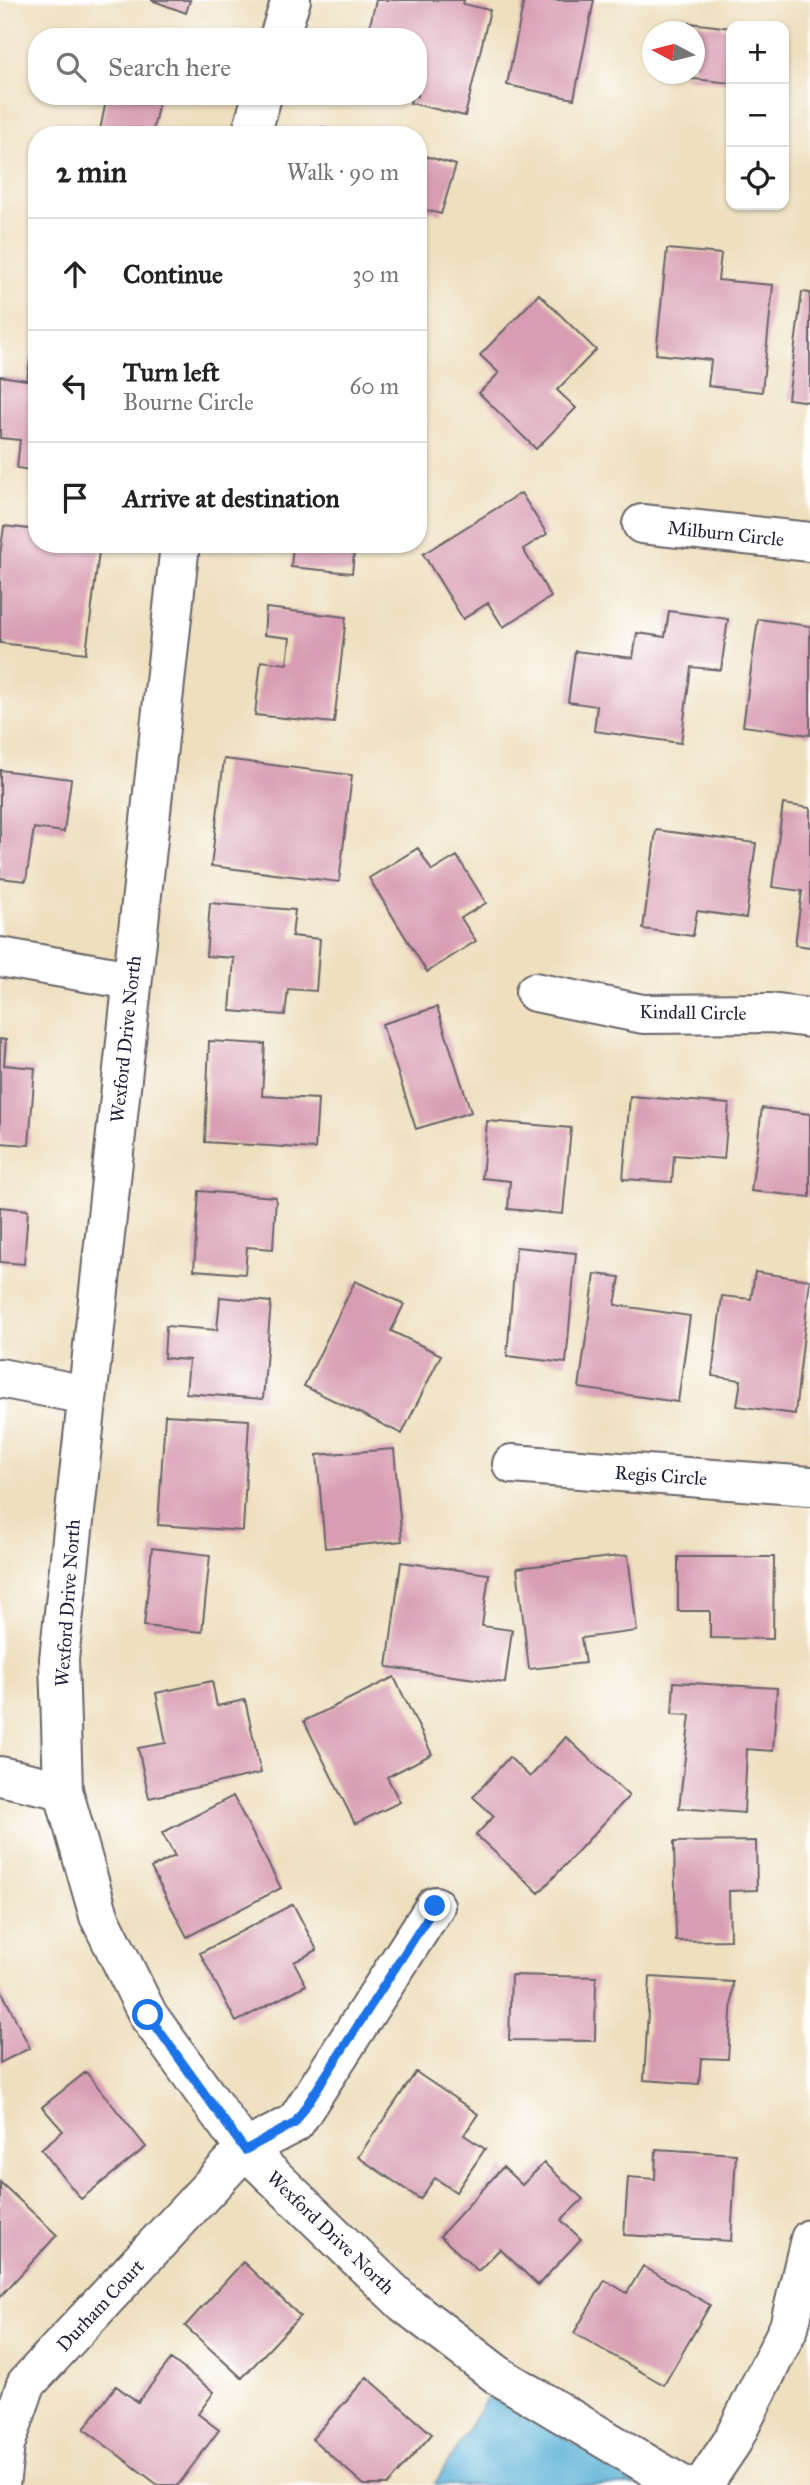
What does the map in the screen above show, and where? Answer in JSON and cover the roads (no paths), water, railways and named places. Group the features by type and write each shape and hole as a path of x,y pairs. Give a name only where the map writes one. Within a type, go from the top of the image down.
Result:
{"street":[{"path":"282,28 292,0"},
{"path":"254,126 259,105"},
{"name":"Milburn Circle","path":"642,524 810,542"},
{"name":"Wexford Drive North","path":"179,553 59,1658 62,1790 99,1916 148,2015 245,2150 404,2303 499,2376 682,2485"},
{"path":"0,957 131,981"},
{"name":"Kindall Circle","path":"536,992 643,1014 769,1013 810,1018"},
{"path":"0,1378 86,1395"},
{"name":"Regis Circle","path":"512,1464 810,1486"},
{"path":"0,1776 62,1790"},
{"name":"Durham Court","path":"0,2485 5,2445 26,2384 245,2150 295,2123 435,1906"},
{"path":"703,2485 732,2442 789,2327 810,2239"}],"water":[{"path":"490,2393 643,2485 434,2485"}]}
